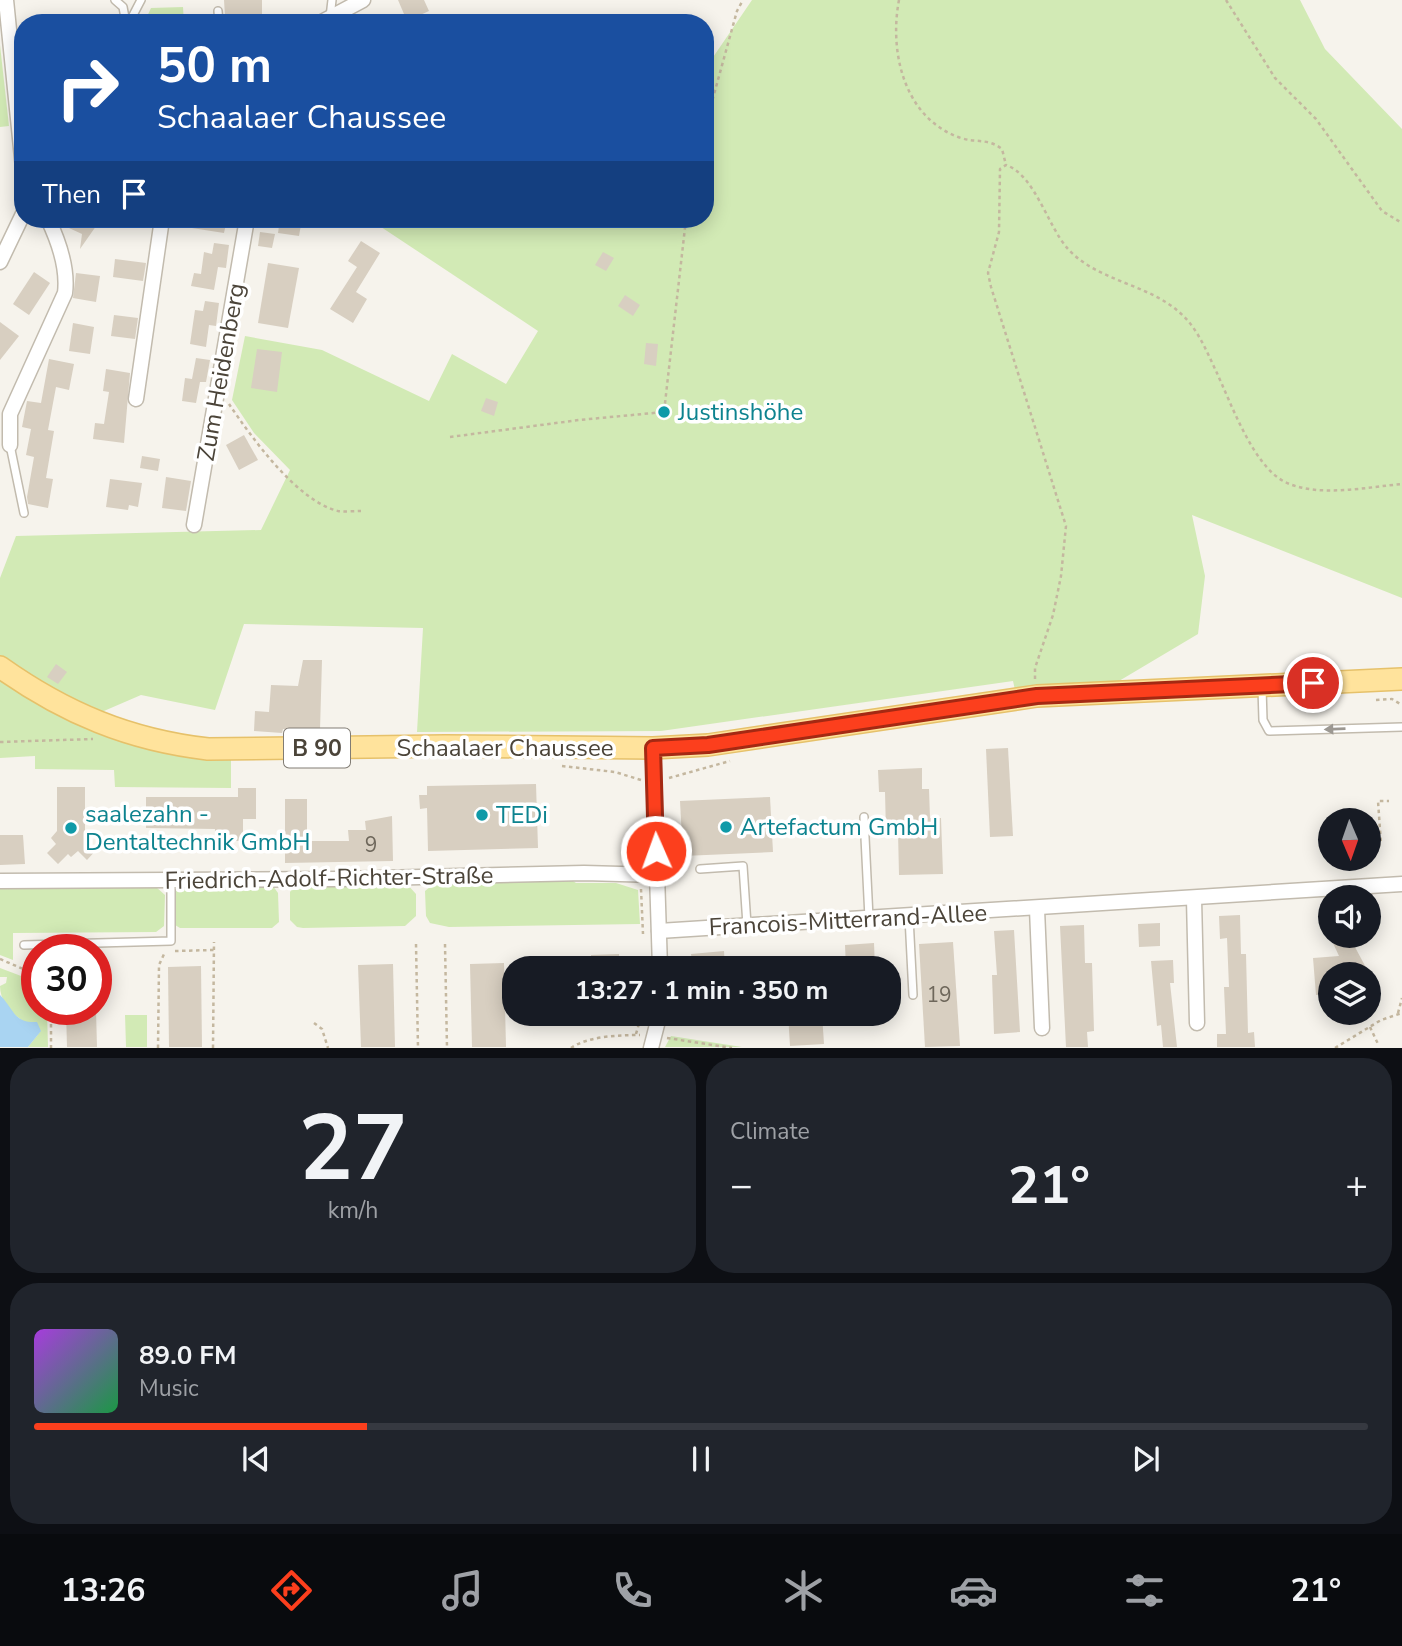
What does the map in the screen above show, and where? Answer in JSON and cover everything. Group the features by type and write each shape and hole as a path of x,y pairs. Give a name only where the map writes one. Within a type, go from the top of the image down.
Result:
{"main road":[{"name":"Schaalaer Chaussee","path":"0,667 65,709 97,724 171,745 208,749 653,748 708,745 1037,696 1402,679"}],"street":[{"path":"6,0 14,79"},
{"path":"336,14 363,0"},
{"path":"0,262 16,228"},
{"path":"9,445 10,414 65,293 65,274 52,228"},
{"path":"136,399 161,228"},
{"name":"Zum Heidenberg","path":"194,525 245,228"},
{"path":"653,748 660,956"},
{"name":"Friedrich-Adolf-Richter-Straße","path":"0,881 419,883 584,873 657,875"},
{"name":"Francois-Mitterrand-Allee","path":"659,931 1402,884"},
{"path":"1194,899 1197,1023"},
{"path":"1037,909 1042,1028"}],"lane":[{"path":"115,0 123,7 125,14"},
{"path":"9,445 24,513"},
{"path":"1262,686 1263,720 1269,731 1402,727"},
{"path":"864,817 869,919"},
{"path":"700,869 743,866 747,926"},
{"path":"112,945 171,942 171,880"},
{"path":"909,917 913,995"}],"path":[{"path":"714,94 737,11 743,0"},
{"path":"899,0 896,17 896,57 905,87 930,120 961,138 990,140 1002,149 1006,165 1022,176 1057,237 1072,254 1094,268 1156,296 1181,313 1201,339 1238,418 1269,471 1302,488 1402,484"},
{"path":"1226,0 1275,78 1316,119 1382,211 1402,223"},
{"path":"1006,165 1000,169 998,181 999,232 988,273 990,287 1066,526 1066,546 1056,602 1035,667 1037,696"},
{"path":"450,438 579,420 664,412 685,228"},
{"path":"218,386 247,430 299,487 314,500 339,511 360,511"},
{"path":"1366,700 1392,699 1402,705"},
{"path":"654,779 670,778 738,760"},
{"path":"1378,808 1378,801 1389,801"},
{"path":"213,1048 214,942"},
{"path":"416,944 418,1048"},
{"path":"445,944 447,1048"},
{"path":"158,1048 158,973 162,956 169,951 214,950"},
{"path":"0,960 21,969"},
{"path":"1335,1048 1400,1013 1402,998"},
{"path":"314,1023 321,1029 328,1048"},
{"path":"51,1025 51,1048"},
{"path":"636,1035 638,1026"},
{"path":"1370,1027 1378,1044"},
{"path":"571,1048 606,1038 636,1035 653,1043 732,1048"}],"green space":[{"path":"752,0 1300,0 1325,49 1402,129 1402,598 1192,515 1205,576 1198,634 1119,681 1015,690 1013,681 661,731 417,732 423,628 244,624 215,710 141,695 97,714 32,679 0,655 0,578 16,536 261,530 290,470 254,433 232,400 245,336 322,350 429,401 452,354 506,384 538,331 383,228 714,228 714,56"},
{"path":"183,7 183,14 148,14 151,8"},
{"path":"0,45 9,126 0,127"},
{"path":"0,678 38,703 231,756 231,788 115,787 114,770 35,769 35,756 0,758"},
{"path":"406,883 416,894 416,916 405,926 303,928 297,927 290,920 290,892 295,885"},
{"path":"435,883 616,883 638,890 640,924 449,927 430,923 426,916 425,891"},
{"path":"273,886 278,893 279,922 272,928 180,928 175,925 176,891 179,888"},
{"path":"156,887 165,895 164,926 156,932 13,933 13,960 0,955 0,889"},
{"path":"0,968 21,976 21,1020 4,1001 0,986 6,983 7,977 0,977"},
{"path":"125,1015 147,1015 147,1047 126,1047"},
{"path":"29,1025 47,1025 48,1047 28,1047 40,1032"},
{"path":"671,1036 742,1047 665,1047"}],"water":[{"path":"0,995 21,1019 21,1025 38,1025 41,1031 28,1047 0,1047"}],"building":[{"path":"224,0 262,0 262,14 225,14"},
{"path":"398,0 424,0 429,11 422,14 404,14"},
{"path":"69,228 95,228 80,249 82,234"},
{"path":"192,228 225,228 224,233"},
{"path":"279,228 300,228 299,236 278,233"},
{"path":"260,232 275,234 272,248 258,246"},
{"path":"361,241 380,253 356,292 367,299 353,323 330,309 357,267 348,261"},
{"path":"214,243 229,245 226,268 218,267 214,290 191,286 194,273 201,274 204,252 212,254"},
{"path":"603,252 614,258 606,271 595,265"},
{"path":"115,259 146,263 143,281 113,277"},
{"path":"268,263 299,268 288,328 258,323"},
{"path":"34,272 50,283 29,315 13,304"},
{"path":"76,273 100,276 96,302 73,298"},
{"path":"625,295 640,305 633,316 618,306"},
{"path":"205,301 219,303 216,326 209,325 206,347 190,344 195,310 203,311"},
{"path":"114,315 138,318 135,339 111,336"},
{"path":"0,322 19,336 0,360"},
{"path":"73,323 94,327 90,354 69,351"},
{"path":"646,343 658,344 656,366 644,364"},
{"path":"257,349 282,352 277,392 251,388"},
{"path":"196,358 210,360 206,382 200,382 196,403 182,401 185,378 192,379"},
{"path":"49,359 74,364 69,390 56,387 48,430 54,431 46,478 53,479 48,508 28,504 34,457 26,455 31,429 22,427 27,401 41,403"},
{"path":"106,369 130,373 124,443 93,439 95,423 104,424 109,392 103,391"},
{"path":"486,398 498,402 494,416 481,411"},
{"path":"244,435 258,460 239,470 226,445"},
{"path":"142,456 160,459 158,471 140,468"},
{"path":"166,477 191,481 186,511 162,508"},
{"path":"110,479 142,483 138,507 129,505 128,510 106,507"},
{"path":"303,660 322,660 320,730 283,729 282,733 254,731 255,711 269,712 271,685 298,686"},
{"path":"56,664 67,672 58,684 47,677"},
{"path":"1008,748 1013,836 990,837 986,749"},
{"path":"922,768 922,789 929,789 930,818 941,818 943,874 899,875 898,832 886,832 885,792 879,792 878,770"},
{"name":"TEDi","path":"536,784 538,848 428,851 427,808 420,809 419,795 427,795 427,786"},
{"name":"saalezahn - Dentaltechnik GmbH","path":"57,787 85,787 85,831 91,837 88,841 97,849 87,860 78,851 71,857 68,854 58,864 47,853 56,844 51,838 57,831"},
{"path":"238,788 256,788 256,819 243,819 243,841 215,841 215,829 146,828 146,797 238,797"},
{"name":"Artefactum GmbH","path":"770,797 773,852 683,856 680,801"},
{"path":"285,799 307,799 307,841 349,841 348,830 366,830 365,821 392,816 393,861 285,863"},
{"path":"0,835 23,835 25,864 0,865"},
{"path":"1240,915 1241,954 1246,954 1248,1033 1254,1032 1255,1047 1217,1047 1217,1034 1226,1034 1224,987 1229,987 1227,938 1220,939 1219,916"},
{"path":"1160,923 1160,946 1139,947 1138,924"},
{"path":"1084,925 1085,963 1092,963 1094,1031 1087,1032 1088,1047 1066,1047 1060,926"},
{"path":"1014,930 1020,1032 994,1034 992,975 997,975 994,931"},
{"path":"953,942 960,1046 925,1047 919,944"},
{"path":"874,943 875,956 845,956 845,945"},
{"path":"1335,948 1355,948 1363,962 1318,962 1316,995 1313,958 1339,956"},
{"path":"724,951 724,956 691,956"},
{"path":"619,954 619,956 591,956"},
{"path":"1173,960 1174,983 1170,983 1177,1047 1163,1047 1161,1025 1157,1026 1151,961"},
{"path":"502,963 502,1026 506,1026 506,1047 472,1047 470,964"},
{"path":"393,964 395,1047 361,1047 358,965"},
{"path":"201,966 202,1047 169,1047 168,967"},
{"path":"66,1025 96,1025 97,1047 67,1047"},
{"path":"789,1026 823,1026 824,1044 790,1046"}],"place":[{"name":"Justinshöhe","path":"664,412"},
{"name":"TEDi","path":"482,815"},
{"name":"Artefactum GmbH","path":"726,827"},
{"name":"saalezahn - Dentaltechnik GmbH","path":"71,828"}],"route":[{"path":"656,851 653,748 708,745 1037,696 1313,683"}]}
